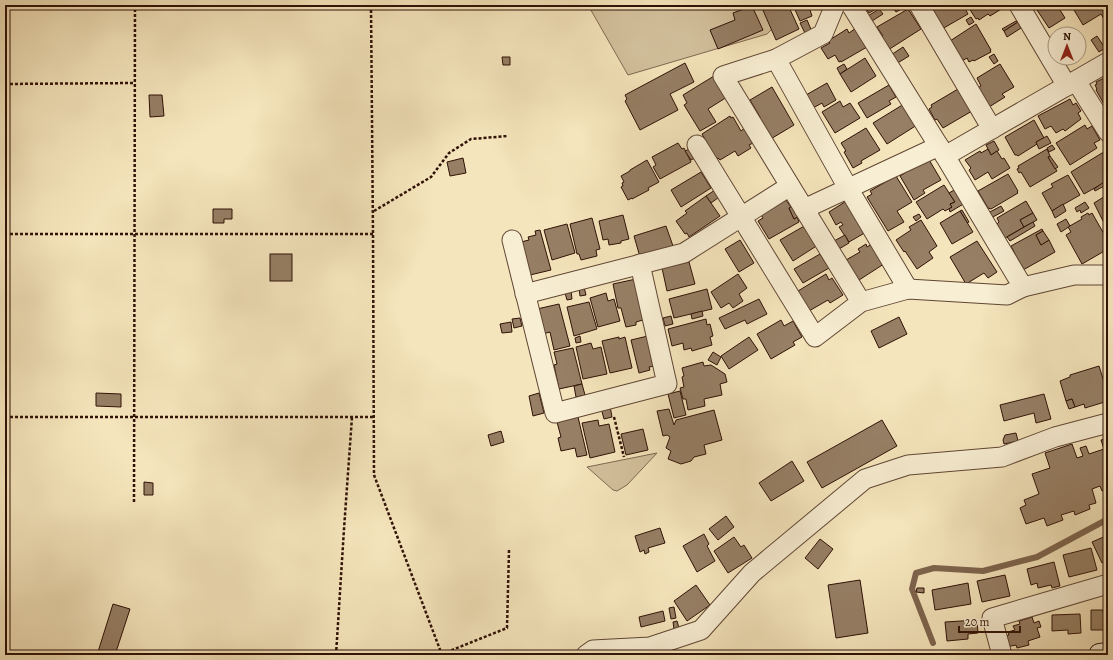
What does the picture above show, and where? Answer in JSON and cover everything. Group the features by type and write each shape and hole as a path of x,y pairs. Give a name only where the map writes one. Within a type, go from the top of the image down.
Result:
{"street":[{"path":"835,5 823,34 776,59 723,76 860,302"},
{"path":"851,5 942,151 1023,288"},
{"path":"919,5 992,129"},
{"path":"1019,5 1072,83 1108,132"},
{"path":"776,59 848,188 908,289"},
{"path":"804,208 848,188 942,151 992,129 1108,62"},
{"path":"697,145 815,337 860,302 908,289 1007,294 1023,288 1074,275 1108,275"},
{"path":"525,294 684,252 790,186"},
{"path":"512,240 555,413 667,384 640,264"},
{"path":"586,655 593,650 650,647 701,630 752,573 865,479 908,465 1002,457 1055,437 1108,423"},
{"path":"1002,655 992,618 1108,584"},
{"path":"1100,655 1108,654"}],"path":[{"path":"134,502 135,5"},
{"path":"371,5 374,475 442,655 508,628 509,550"},
{"path":"5,84 135,83"},
{"path":"373,212 432,177 449,153 471,139 508,136"},
{"path":"5,234 373,234"},
{"path":"610,399 624,457"},
{"path":"5,417 374,417"},
{"path":"336,655 352,417"}],"shaded area":[{"path":"588,5 796,5 767,34 628,75"},
{"path":"657,453 627,485 617,491 613,490 587,467"}],"building":[{"path":"768,5 788,5 799,29 776,40 762,8"},
{"path":"793,5 813,5 809,7 812,16 800,21"},
{"path":"864,5 883,5 869,13"},
{"path":"900,5 907,6 896,12 894,9"},
{"path":"936,5 963,5 968,14 942,29 930,9"},
{"path":"967,5 1002,5 1003,8 990,16 988,14 979,20 978,18 976,19"},
{"path":"1038,5 1057,5 1065,18 1052,26 1048,26 1035,7"},
{"path":"1071,5 1108,5 1108,26 1101,14 1083,25"},
{"path":"752,6 763,30 718,49 710,30 735,20 733,13"},
{"path":"879,9 883,14 872,21 868,16"},
{"path":"908,9 921,29 888,50 880,38 883,36 877,27"},
{"path":"971,17 974,22 969,25 966,20"},
{"path":"807,20 813,34 807,37 800,23"},
{"path":"1016,21 1018,22 1004,31 1002,29"},
{"path":"1018,22 1021,28 1007,37 1004,31"},
{"path":"976,24 991,52 974,61 969,62 967,58 962,61 950,41"},
{"path":"856,28 867,47 841,62 839,62 835,55 828,59 821,48 830,43 828,41 847,29 849,33"},
{"path":"1097,36 1105,48 1099,52 1091,40"},
{"path":"903,47 909,56 896,64 891,55"},
{"path":"994,54 998,61 994,64 989,57"},
{"path":"502,57 510,57 510,65 503,65"},
{"path":"865,58 876,76 851,92 840,74"},
{"path":"685,63 694,82 670,94 678,110 640,130 625,101 627,99 625,95"},
{"path":"844,64 847,69 840,74 837,68"},
{"path":"1000,64 1014,87 1002,94 1005,97 989,107 978,88 981,86 977,78"},
{"path":"714,76 727,97 708,109 716,122 700,131 684,105 687,103 683,95"},
{"path":"1108,76 1108,111 1096,90 1095,85 1097,84 1096,82"},
{"path":"827,83 836,100 824,107 822,103 813,108 806,95"},
{"path":"889,85 896,97 889,101 891,104 867,118 858,103"},
{"path":"772,87 794,125 769,140 757,119 760,117 750,100"},
{"path":"958,89 972,111 943,128 937,119 935,120 929,109 932,107 931,105"},
{"path":"149,95 162,95 164,116 150,117"},
{"path":"1070,99 1073,105 1076,103 1081,111 1078,113 1081,119 1065,131 1063,129 1056,133 1051,126 1045,129 1038,116"},
{"path":"840,101 843,107 850,103 860,118 835,133 822,112"},
{"path":"904,104 917,125 887,144 873,123"},
{"path":"730,116 731,118 733,117 741,131 746,127 755,142 749,145 751,148 738,156 735,151 720,160 718,158 716,159 702,134"},
{"path":"1034,120 1044,138 1036,142 1037,144 1018,156 1015,155 1005,137"},
{"path":"1085,125 1087,129 1092,126 1100,140 1094,143 1097,148 1070,165 1056,143"},
{"path":"866,128 880,150 861,161 862,163 853,168 841,143"},
{"path":"1047,136 1051,143 1039,149 1036,142"},
{"path":"994,141 999,150 991,155 986,145"},
{"path":"678,143 682,149 684,148 691,162 660,179 653,167 656,165 652,157"},
{"path":"1052,145 1055,149 1049,152 1047,148"},
{"path":"692,148 697,157 691,160 685,151"},
{"path":"988,149 991,155 997,151 1002,159 1004,158 1010,168 992,179 988,172 975,180 969,170 971,168 965,160 980,151 981,153"},
{"path":"1047,149 1050,156 1048,157 1057,171 1030,187 1021,172 1019,173 1017,169 1019,168 1018,166"},
{"path":"1107,150 1108,173 1104,176 1107,181 1084,194 1071,172"},
{"path":"1050,156 1058,167 1055,169 1048,157"},
{"path":"463,158 466,173 450,176 447,162"},
{"path":"928,158 941,180 923,190 925,193 914,200 900,176"},
{"path":"647,160 659,182 648,188 649,190 628,200 621,187 623,186 622,183 624,182 621,176"},
{"path":"701,172 711,188 681,207 671,190"},
{"path":"1008,174 1018,193 991,209 988,208 978,191"},
{"path":"1068,175 1080,195 1052,211 1042,193 1053,187 1051,184"},
{"path":"896,176 912,202 897,211 904,222 888,231 867,197 872,194 870,191"},
{"path":"1104,182 1106,185 1095,191 1094,189"},
{"path":"944,185 955,202 950,204 952,207 945,211 943,209 927,219 916,202"},
{"path":"718,188 722,195 711,203 706,196"},
{"path":"956,189 965,203 950,212 949,209 952,207 950,204 955,202 949,193"},
{"path":"1107,195 1108,221 1104,223 1094,203"},
{"path":"706,196 720,216 689,237 687,233 685,234 676,221 687,213 685,211"},
{"path":"786,200 791,207 789,208 794,219 797,217 799,222 769,239 758,221 763,218 761,215"},
{"path":"848,200 868,231 849,242 839,227 843,225 841,222 836,225 829,212"},
{"path":"1026,201 1033,213 1020,220 1024,227 1005,238 997,224 999,222 997,218"},
{"path":"1085,202 1089,208 1081,213 1080,210 1077,212 1075,208"},
{"path":"1063,204 1066,211 1055,218 1052,211"},
{"path":"794,205 801,215 794,219 789,208"},
{"path":"1001,206 1004,211 991,218 988,213"},
{"path":"213,209 232,209 232,219 224,219 224,223 213,223"},
{"path":"962,210 969,222 967,223 960,211"},
{"path":"960,211 973,232 952,244 940,223"},
{"path":"1033,213 1037,220 1024,227 1020,220"},
{"path":"1088,213 1089,215 1092,213 1108,241 1108,249 1082,264 1066,235 1071,232 1068,227 1082,219 1081,217"},
{"path":"919,214 921,217 916,221 913,217"},
{"path":"623,215 629,239 621,241 621,243 609,245 608,239 603,240 599,221"},
{"path":"592,218 600,249 596,250 597,256 581,260 579,254 577,254 570,224"},
{"path":"1066,219 1070,226 1061,232 1057,224"},
{"path":"921,220 937,246 929,252 933,258 917,269 896,240 911,230 909,227"},
{"path":"1033,222 1035,226 1010,241 1007,237"},
{"path":"567,224 575,253 552,260 544,230"},
{"path":"806,225 818,245 793,261 780,240"},
{"path":"666,226 673,246 640,257 634,236"},
{"path":"1042,229 1043,231 1036,235 1041,245 1049,240 1055,252 1023,270 1011,246"},
{"path":"540,230 551,270 530,275 521,242 529,240 528,237 536,235 535,231"},
{"path":"1043,231 1049,240 1041,245 1036,235"},
{"path":"845,235 849,243 839,249 834,241"},
{"path":"740,240 754,263 739,272 725,249"},
{"path":"977,241 997,272 988,278 984,273 966,284 950,257"},
{"path":"875,242 887,262 859,280 846,260 860,252 858,249 866,244 867,247"},
{"path":"270,254 292,254 292,281 270,281"},
{"path":"820,254 829,268 803,283 794,269"},
{"path":"689,262 695,284 667,291 662,268"},
{"path":"738,274 747,288 739,294 743,301 733,308 729,303 721,308 711,292"},
{"path":"826,274 829,280 832,278 843,295 830,303 828,300 809,311 798,291"},
{"path":"636,279 643,320 636,322 636,325 626,327 621,308 618,308 613,284"},
{"path":"584,287 586,295 580,296 579,288"},
{"path":"707,289 712,309 674,318 669,299"},
{"path":"571,291 572,299 567,300 565,293"},
{"path":"606,293 608,301 614,299 620,321 598,327 590,298"},
{"path":"759,299 767,314 747,324 745,320 725,329 719,318"},
{"path":"589,302 597,329 574,336 567,307"},
{"path":"559,304 570,346 554,350 550,332 543,334 537,309"},
{"path":"702,311 703,316 692,319 691,314"},
{"path":"671,316 673,324 665,326 663,318"},
{"path":"899,317 907,334 879,348 871,331"},
{"path":"520,318 522,326 514,328 512,319"},
{"path":"706,319 707,325 710,324 713,336 710,337 712,345 692,351 691,348 684,350 683,343 672,346 668,329"},
{"path":"781,320 784,326 793,321 802,337 793,342 795,345 771,359 757,334"},
{"path":"511,322 512,332 502,333 500,324"},
{"path":"652,335 660,365 649,367 650,370 639,373 631,340"},
{"path":"580,336 581,342 576,343 575,338"},
{"path":"619,337 619,339 625,337 632,368 610,373 602,341"},
{"path":"749,337 758,350 729,369 721,356"},
{"path":"591,343 593,349 601,347 607,374 583,379 576,347"},
{"path":"573,348 582,384 559,389 554,365 557,364 554,352"},
{"path":"713,352 721,357 717,365 708,360"},
{"path":"703,362 704,366 711,365 725,374 727,382 720,384 722,395 704,399 705,406 688,410 686,399 683,399 680,388 684,387 682,368"},
{"path":"1099,366 1108,395 1108,401 1085,408 1084,404 1075,407 1072,399 1066,401 1060,381 1070,377 1070,375"},
{"path":"582,384 585,395 576,397 574,386"},
{"path":"680,391 686,415 674,418 668,394"},
{"path":"96,393 121,394 121,407 96,406"},
{"path":"539,393 544,413 533,416 529,396"},
{"path":"1044,394 1051,419 1036,423 1034,413 1004,421 1000,405"},
{"path":"1072,399 1075,407 1069,409 1066,401"},
{"path":"610,406 612,417 604,419 601,408"},
{"path":"669,409 674,425 676,420 714,410 722,440 704,445 706,454 694,457 691,461 681,464 668,459 671,451 666,448 670,437 667,435 663,436 657,411"},
{"path":"578,417 587,455 577,457 575,448 561,451 558,438 561,437 557,422"},
{"path":"598,420 599,426 609,424 615,452 590,458 582,423"},
{"path":"882,420 897,446 822,488 807,462"},
{"path":"643,429 648,450 626,455 621,434"},
{"path":"501,431 504,442 491,446 488,435"},
{"path":"1016,433 1018,441 1004,444 1003,440 1005,435"},
{"path":"1108,438 1108,489 1102,491 1100,486 1092,489 1096,503 1089,505 1090,509 1075,515 1074,511 1061,515 1063,520 1047,526 1044,518 1026,524 1020,508 1026,505 1024,500 1039,494 1032,474 1050,468 1045,453 1072,444 1077,458 1083,456 1080,448 1086,446 1089,454 1104,449 1101,440"},
{"path":"792,461 804,481 771,501 759,483"},
{"path":"144,482 153,483 153,495 144,495"},
{"path":"726,516 734,527 718,540 709,529"},
{"path":"660,528 665,543 648,548 649,552 645,554 644,550 640,552 635,536"},
{"path":"704,534 709,544 707,546 715,561 697,572 683,546"},
{"path":"1108,535 1108,560 1102,563 1092,542"},
{"path":"734,537 741,547 744,545 752,558 728,573 714,551"},
{"path":"820,539 833,549 818,569 805,558"},
{"path":"1091,548 1097,570 1069,577 1063,555"},
{"path":"1054,562 1060,586 1052,588 1051,585 1038,588 1037,583 1031,585 1027,569"},
{"path":"1005,575 1010,596 982,602 977,581"},
{"path":"860,580 868,633 836,638 828,585"},
{"path":"968,583 971,604 935,610 932,590"},
{"path":"696,585 710,605 687,621 674,601"},
{"path":"917,588 924,588 924,593 916,592"},
{"path":"113,604 130,609 115,655 97,655"},
{"path":"674,607 676,618 671,619 669,608"},
{"path":"1091,610 1103,610 1103,613 1108,613 1108,630 1091,630"},
{"path":"663,611 665,621 641,627 639,617"},
{"path":"1080,614 1081,633 1068,634 1068,630 1052,631 1052,615"},
{"path":"1032,617 1034,623 1039,621 1041,627 1037,628 1040,637 1028,641 1029,645 1017,648 1016,645 1006,647 1003,637 1009,635 1008,632 1015,630 1013,626 1020,624 1019,621"},
{"path":"977,620 978,633 968,634 968,639 947,641 945,622"},
{"path":"677,621 679,628 674,629 673,622"}],"waterway":[{"path":"933,643 912,589 916,573 934,568 983,571 1037,557 1108,519"}]}
